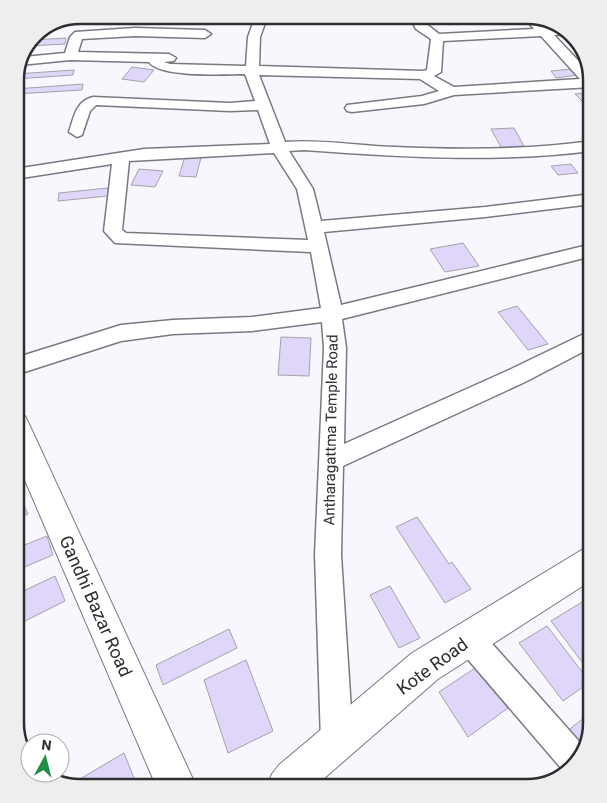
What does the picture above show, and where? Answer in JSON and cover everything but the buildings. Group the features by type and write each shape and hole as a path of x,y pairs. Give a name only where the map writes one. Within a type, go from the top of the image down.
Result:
{"main road":[{"name":"Gandhi Bazar Road","path":"24,444 173,779"},
{"name":"Kote Road","path":"296,779 425,666 583,568"}],"street":[{"name":"Antharagattma Temple Road","path":"259,24 254,37 252,66 262,105 279,148 305,189 330,295 336,348 328,555 337,741"},
{"path":"420,24 437,38 556,32"},
{"path":"537,25 582,74"},
{"path":"70,56 79,35 135,32 205,34"},
{"path":"27,60 70,56 153,58 158,64 168,68 252,66 423,75 434,72 437,38"},
{"path":"423,75 444,88 453,91"},
{"path":"352,108 424,100 453,91 583,83"},
{"path":"77,132 83,108 93,101 230,107 262,105"},
{"path":"24,173 144,154 279,148 304,145 395,152 554,151 583,147"},
{"path":"121,158 113,231 121,239 316,236 583,200"},
{"path":"24,363 121,333 173,327 252,324 332,314 583,252"},
{"path":"332,460 517,376 583,343"},
{"path":"469,639 572,757"}]}
